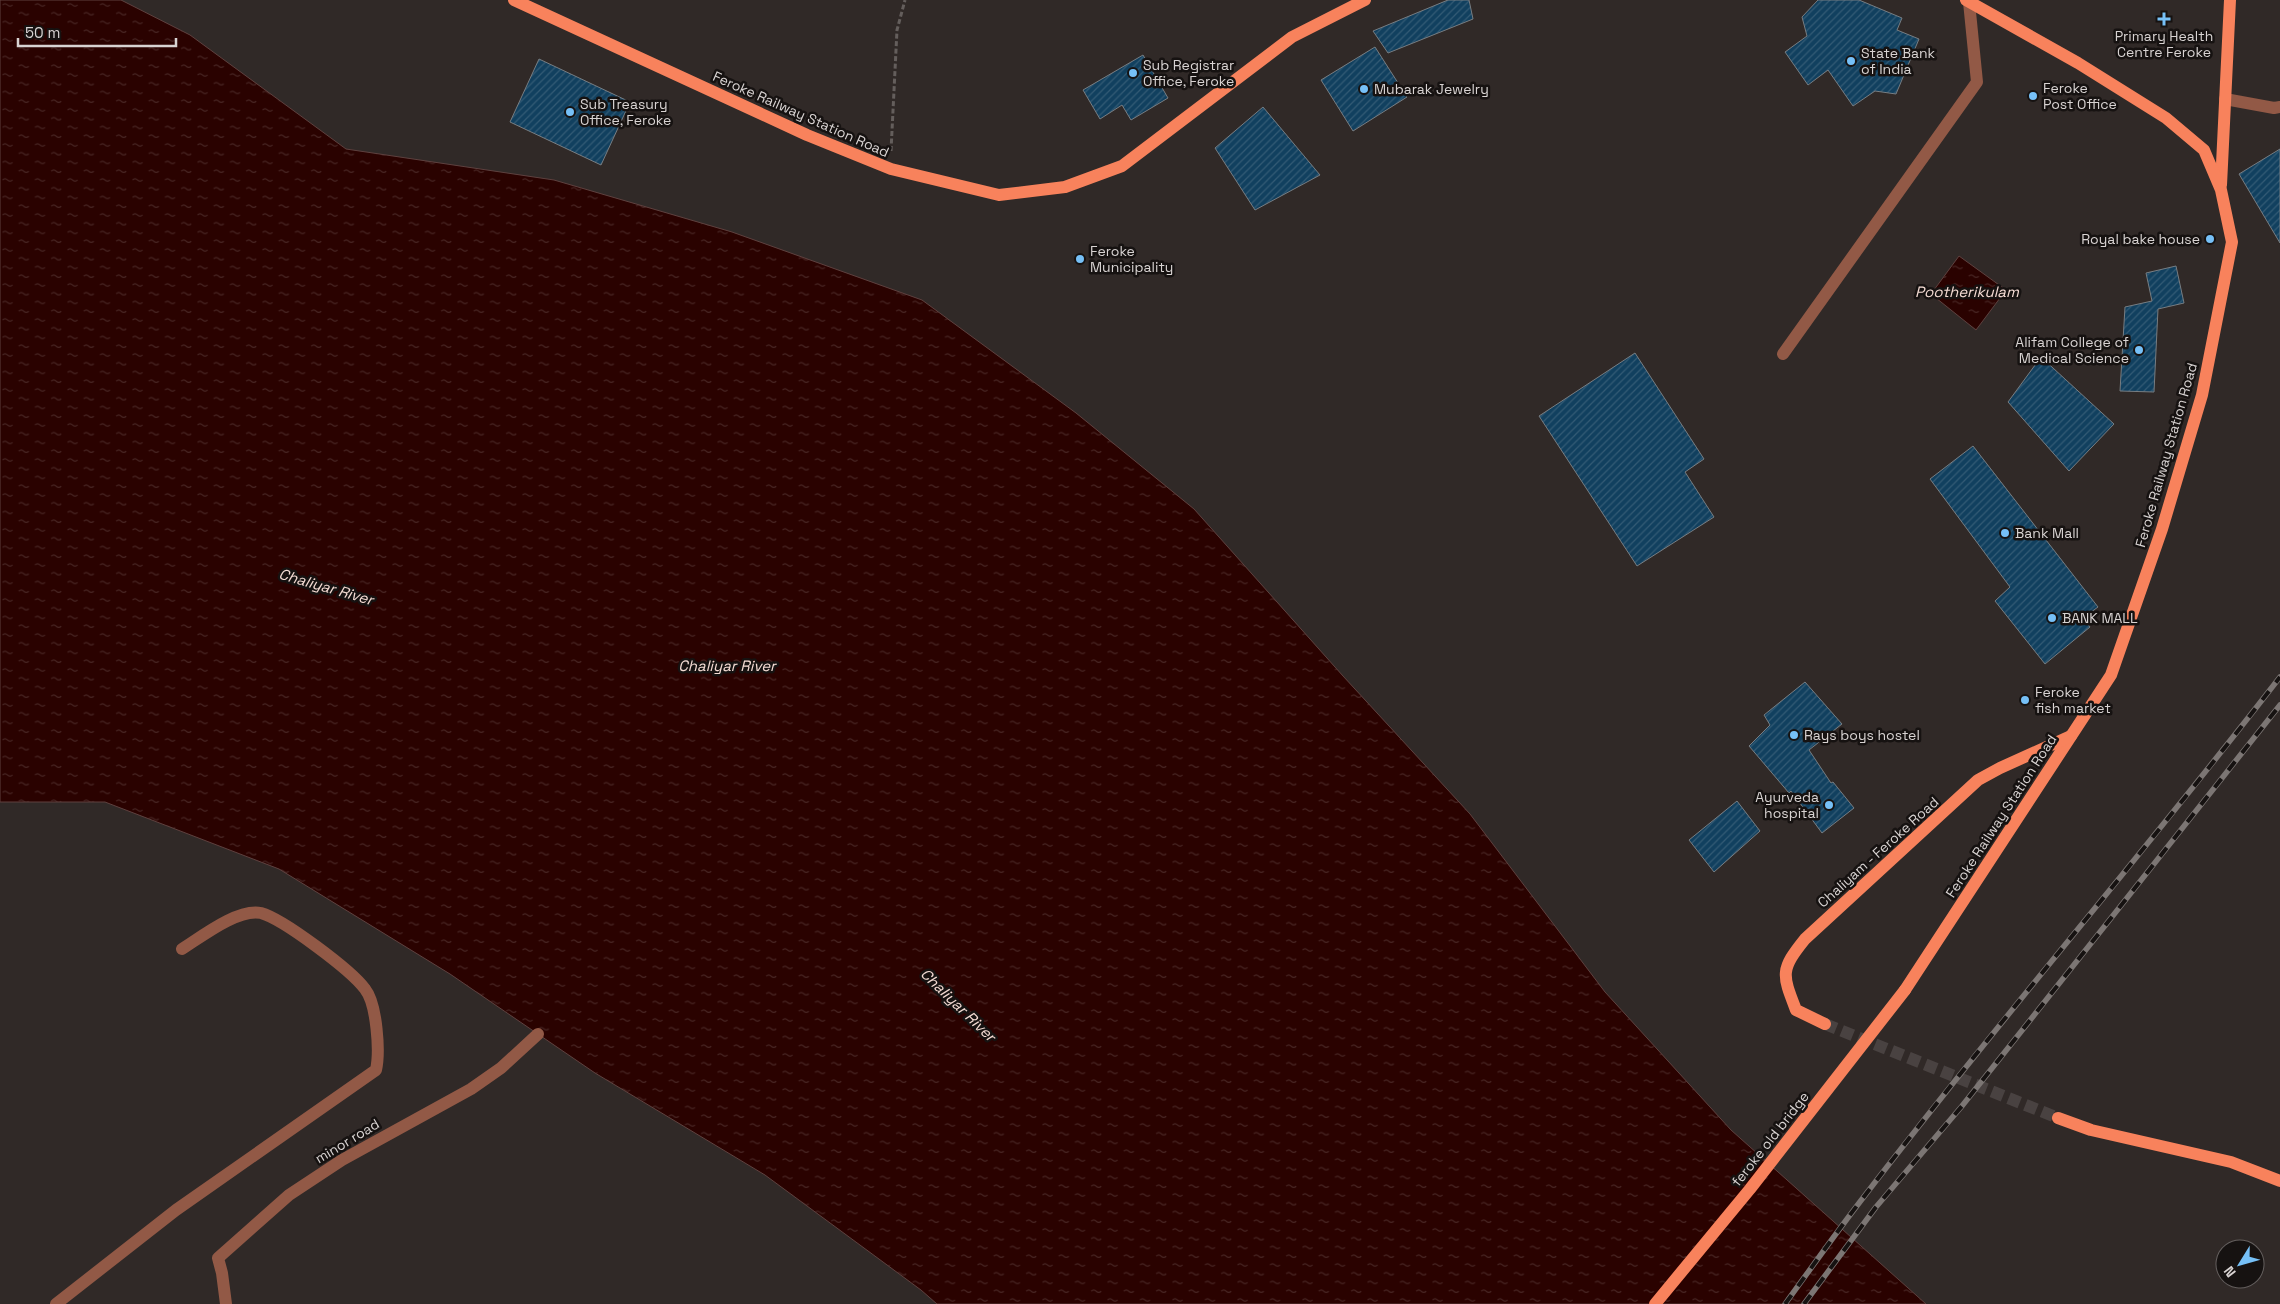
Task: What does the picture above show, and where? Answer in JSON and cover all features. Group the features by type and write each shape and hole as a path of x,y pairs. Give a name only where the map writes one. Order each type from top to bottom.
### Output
{"main road":[{"name":"Feroke Railway Station Road","path":"514,0 807,135 890,169 999,195 1065,187 1122,166 1292,37 1365,0"},
{"path":"2221,190 2230,0"},
{"name":"Feroke Railway Station Road","path":"1905,990 2111,675 2162,530 2202,395 2232,242 2221,190 2204,150 2166,118 2078,62 1968,1"},
{"name":"Chaliyam - Feroke Road","path":"1826,1024 1796,1010 1785,981 1789,959 1805,939 1978,780 2071,736"},
{"name":"feroke old bridge","path":"1655,1304 1750,1189 1905,990"},
{"path":"2058,1118 2091,1130 2231,1162 2280,1180"}],"street":[{"path":"1783,354 1977,82 1968,1"},
{"path":"2225,99 2280,108"},
{"path":"56,1304 176,1210 376,1070 379,1057 372,1006 366,989 297,932 260,913 232,917 182,949"},
{"name":"minor road","path":"226,1304 218,1258 289,1195 342,1160 471,1089 501,1068 538,1034"}],"path":[{"path":"890,169 897,30 905,0"}],"water":[{"name":"Chaliyar River","path":"0,0 121,0 190,35 346,149 554,180 732,232 922,300 1076,413 1194,509 1343,676 1470,814 1605,992 1731,1130 1926,1304 937,1304 921,1290 765,1175 595,1073 450,974 279,869 105,802 0,802"},
{"name":"Pootherikulam","path":"1959,256 2006,290 1976,330 1931,294"}],"building":[{"path":"1448,0 1469,0 1473,19 1388,53 1373,31"},
{"name":"State Bank of India","path":"1818,0 1859,0 1902,18 1897,30 1919,39 1896,94 1875,91 1853,106 1828,70 1808,85 1785,52 1807,36 1802,17"},
{"name":"Mubarak Jewelry","path":"1375,47 1407,97 1353,131 1321,80"},
{"name":"Sub Registrar Office, Feroke","path":"1143,55 1168,98 1131,120 1122,105 1100,119 1083,90"},
{"name":"Sub Treasury Office, Feroke","path":"539,59 630,102 601,165 510,122"},
{"path":"1263,107 1320,175 1255,210 1215,148"},
{"path":"2280,149 2280,243 2239,174"},
{"name":"Alifam College of Medical Science","path":"2176,266 2184,303 2158,309 2154,392 2120,391 2125,307 2152,301 2146,273"},
{"path":"1635,353 1704,459 1685,472 1714,517 1637,566 1539,416"},
{"path":"2041,357 2114,424 2069,471 2008,402"},
{"name":"Bank Mall","path":"1973,446 2098,607 2083,618 2090,627 2045,664 1995,601 2010,587 1930,479"},
{"name":"Rays boys hostel","path":"1805,682 1842,724 1809,750 1831,783 1833,782 1854,808 1822,833 1791,791 1789,793 1749,746 1770,725 1764,715"},
{"path":"1737,801 1760,831 1714,872 1689,840"}],"tunnel":[{"path":"1825,1024 2058,1118"}],"railway":[{"path":"1785,1304 1845,1221 1917,1129 2280,677"},
{"path":"1804,1304 1876,1207 1962,1106 2280,705"}],"place":[{"name":"Primary Health Centre Feroke","path":"2164,19"},
{"name":"State Bank of India","path":"1851,61"},
{"name":"Sub Registrar Office, Feroke","path":"1133,73"},
{"name":"Mubarak Jewelry","path":"1364,89"},
{"name":"Feroke Post Office","path":"2033,96"},
{"name":"Sub Treasury Office, Feroke","path":"570,112"},
{"name":"Royal bake house","path":"2210,239"},
{"name":"Feroke Municipality","path":"1080,259"},
{"name":"Alifam College of Medical Science","path":"2139,350"},
{"name":"Bank Mall","path":"2005,533"},
{"name":"BANK MALL","path":"2052,618"},
{"name":"Feroke fish market","path":"2025,700"},
{"name":"Rays boys hostel","path":"1794,735"},
{"name":"Ayurveda hospital","path":"1829,805"}]}
